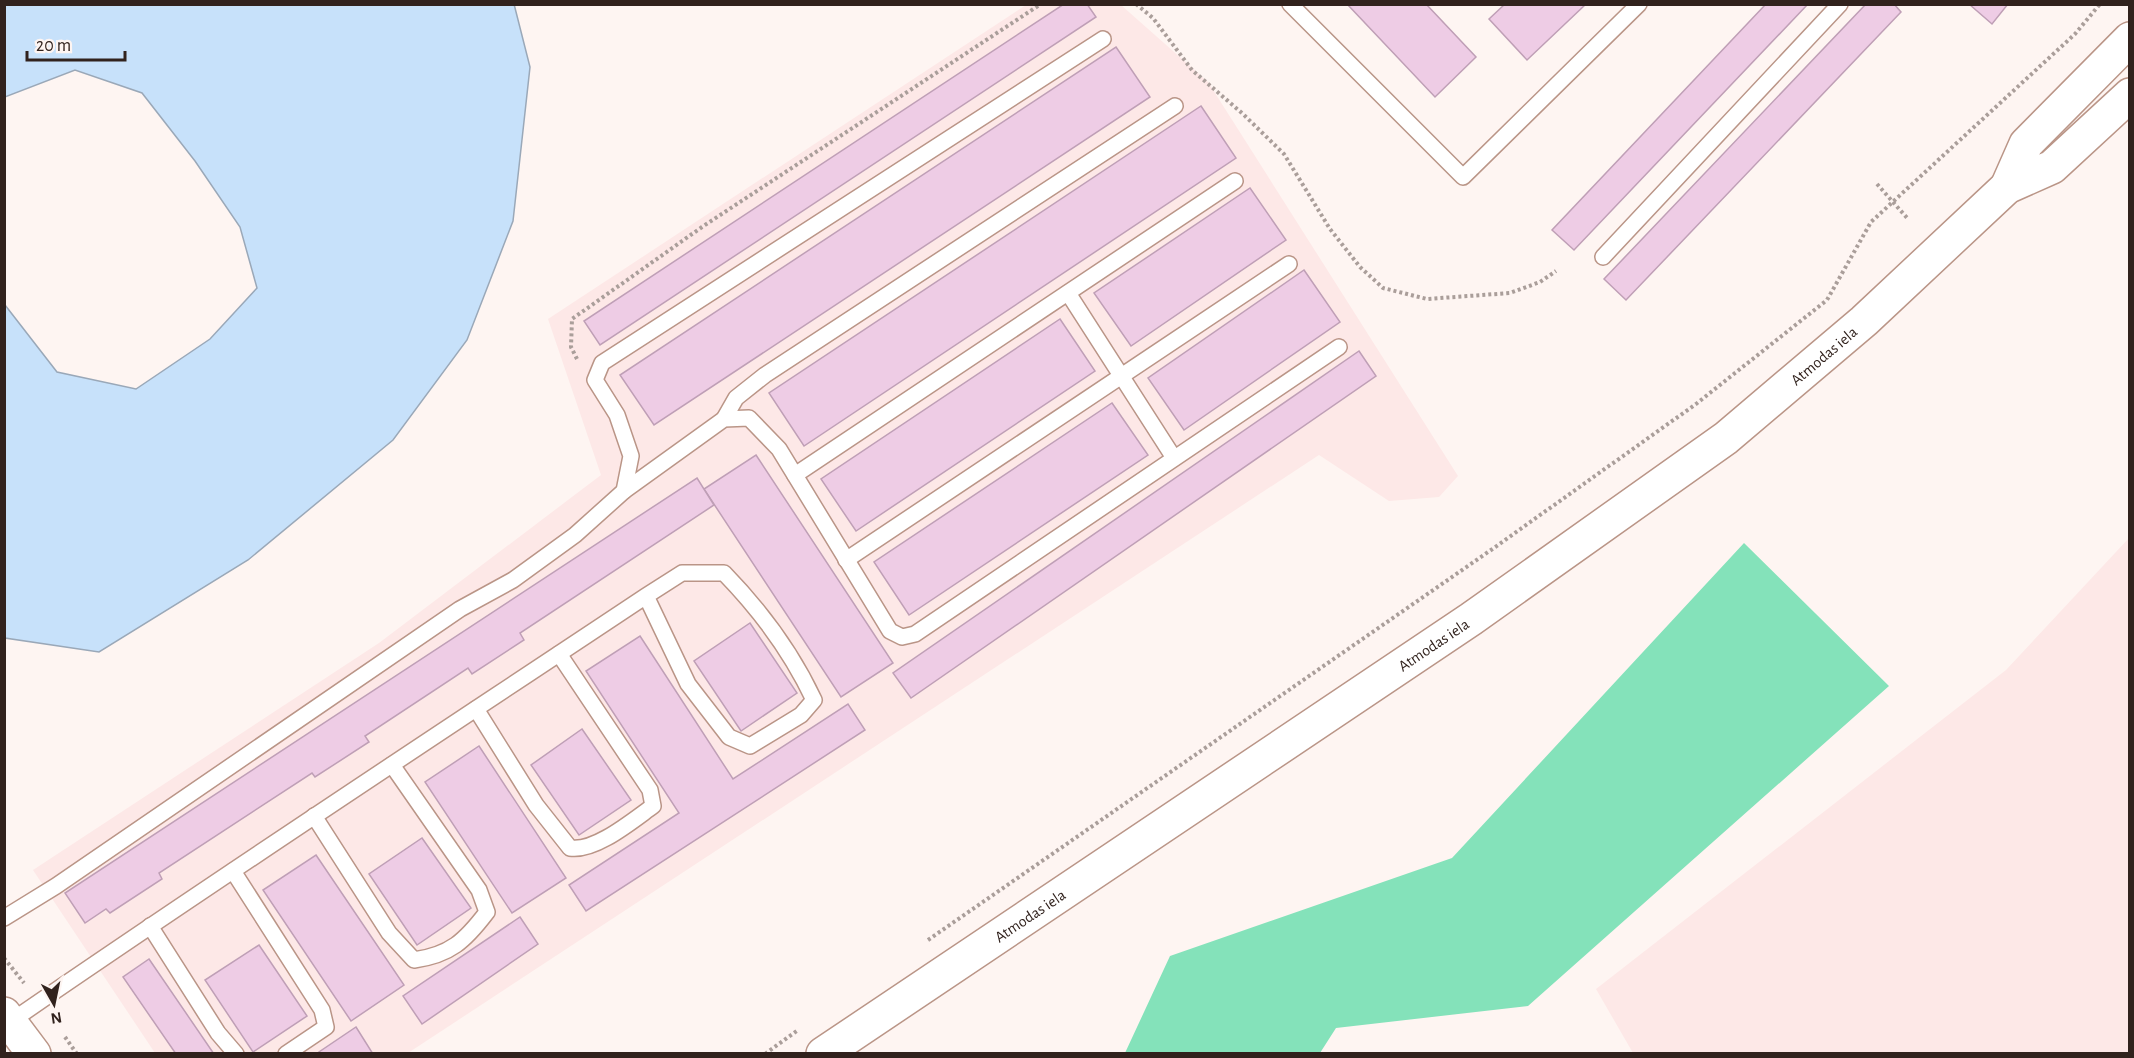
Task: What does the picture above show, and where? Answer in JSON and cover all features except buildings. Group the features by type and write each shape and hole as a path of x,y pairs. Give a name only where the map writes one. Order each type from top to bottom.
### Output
{"main road":[{"name":"Atmodas iela","path":"2007,187 2026,144 2130,39"},
{"name":"Atmodas iela","path":"823,1053 1471,619 1726,438 1864,321 2007,187 2052,167 2130,95"},
{"path":"7,1018 34,1053"}],"lane":[{"path":"1290,4 1463,177 1639,4"},
{"path":"1603,257 1840,4"},
{"path":"624,491 631,456 617,415 595,380 602,363 1103,39"},
{"path":"4,918 56,886 460,609 513,580 575,535 624,491 724,419 736,398 765,375 1175,106"},
{"path":"795,475 1235,181"},
{"path":"846,560 1289,264"},
{"path":"1068,292 1174,458"},
{"path":"724,419 749,418 779,449 890,632 902,637 915,634 1340,346"},
{"path":"7,1018 150,926 314,816 392,765 646,596 681,573 724,573 758,608 798,666 813,699 801,715 750,746 729,737 688,684 646,596"},
{"path":"476,709 536,805 570,848 582,850 624,827 653,806 650,790 559,654"},
{"path":"314,816 389,933 414,960 437,956 470,934 487,912 479,890 392,765"},
{"path":"233,871 322,1010 326,1027 286,1053"},
{"path":"150,926 218,1033 236,1053"}],"path":[{"path":"595,380 581,365 571,347 572,319 702,227 1041,4"},
{"path":"1136,4 1153,18 1192,70 1243,114 1284,154 1330,229 1360,267 1383,288 1427,299 1510,293 1540,282 1556,271"},
{"path":"922,945 1482,557 1696,404 1827,300 1871,222 2075,34 2100,4"},
{"path":"1877,184 1908,219"},
{"path":"765,1053 804,1026"}],"shaded area":[{"path":"1026,5 1121,5 1208,82 1458,476 1439,497 1389,501 1319,455 408,1053 155,1053 33,870 379,643 601,475 548,319"},
{"path":"2129,538 2129,1053 1633,1053 1596,989 2006,670"}],"green space":[{"path":"1744,543 1889,686 1528,1006 1336,1028 1320,1053 1125,1053 1170,956 1452,858"}],"water":[{"path":"514,4 530,67 513,221 467,340 393,440 248,560 99,652 5,638 5,305 57,372 136,389 210,339 257,288 240,227 195,161 142,93 75,70 5,97 5,5"}]}
